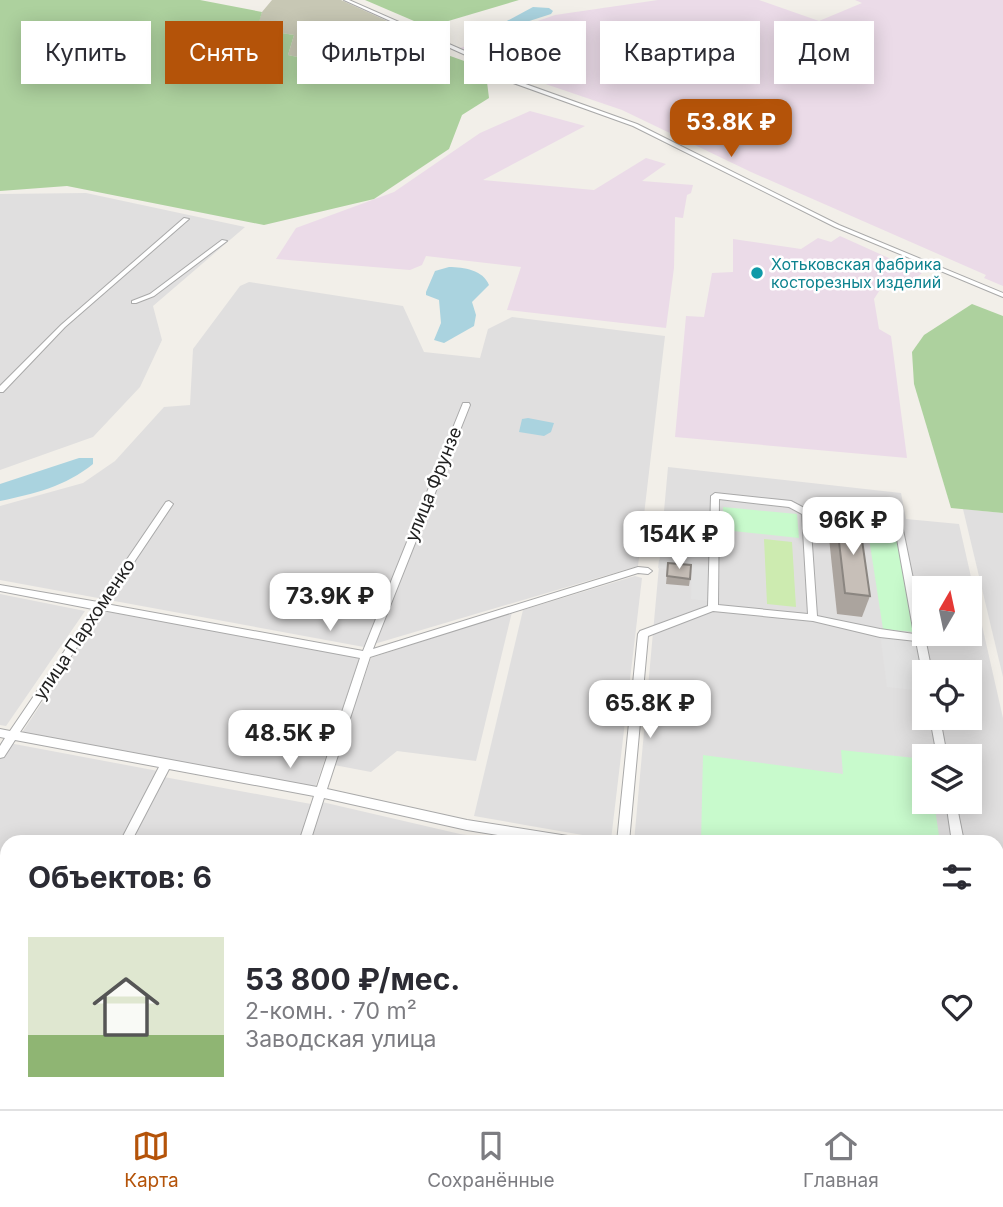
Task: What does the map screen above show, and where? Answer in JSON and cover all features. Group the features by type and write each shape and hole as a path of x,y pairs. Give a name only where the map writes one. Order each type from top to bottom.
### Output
{"street":[{"path":"346,0 476,58 493,74 635,125 838,226 1003,295"},
{"path":"0,390 63,326 186,219"},
{"path":"134,302 152,295 224,241"},
{"name":"улица Фрунзе","path":"306,835 366,655 466,405"},
{"path":"713,608 715,496 791,504 806,513 857,516"},
{"name":"улица Пархоменко","path":"0,754 169,504"},
{"path":"806,513 813,618"},
{"path":"898,523 912,596"},
{"path":"0,588 366,655 625,574 649,571"},
{"path":"624,835 643,634 713,608 813,618 880,633 912,637"},
{"path":"0,733 320,792 503,835"},
{"path":"129,835 166,764"},
{"path":"953,814 957,835"}],"shaded area":[{"path":"272,0 341,0 387,21 297,21 297,57 288,55 294,35 283,33 283,21 259,21"},
{"path":"658,0 759,0 819,21 862,3 855,0 1003,0 1003,286 984,278 986,275 751,172 622,110 545,84 586,84 586,21 538,21 555,15"},
{"path":"530,111 585,126 483,180 594,190 646,158 666,164 642,181 693,185 691,193 687,195 683,218 675,217 674,268 666,328 507,310 521,267 426,256 422,265 410,270 276,259 296,228 394,192 480,133"},
{"path":"86,193 245,227 153,306 162,340 140,387 93,437 0,470 0,194"},
{"path":"840,236 922,273 902,290 883,285 874,299 879,329 891,336 907,458 675,437 686,316 704,317 712,273 733,272 733,239 801,249 818,238 831,242"},
{"path":"249,282 403,306 424,352 480,358 488,329 512,317 665,336 638,566 364,647 0,580 0,506 83,483 115,461 164,407 190,405 193,349 240,286"},
{"path":"668,467 901,493 906,519 959,524 971,576 912,576 912,646 982,646 982,625 1003,718 1003,835 635,835"},
{"path":"885,500 896,501 899,519 867,516 865,503 885,504"},
{"path":"963,509 1003,513 1003,677 982,589 982,576 979,576"},
{"path":"806,513 861,518 864,539 808,533"},
{"path":"659,560 711,566 710,601 691,599 692,571 658,568"},
{"path":"635,576 642,578 612,835 582,835 474,816 523,610"},
{"path":"0,594 85,611 6,726 0,725"},
{"path":"103,611 360,657 315,788 21,734"},
{"path":"512,612 476,761 397,751 371,772 334,765 371,658"},
{"path":"880,633 912,637 912,646 921,646 922,660 912,660 912,690 887,687"},
{"path":"9,743 158,771 123,835 0,835 0,757"},
{"path":"164,777 311,804 301,835 134,835"},
{"path":"322,802 467,835 312,835"}],"green space":[{"path":"0,0 200,0 262,12 259,21 165,21 165,84 283,84 283,33 294,35 288,55 297,57 297,84 450,84 450,56 464,61 464,84 487,84 489,98 462,115 449,149 374,199 264,225 67,186 0,191"},
{"path":"365,0 519,0 448,21 414,21"},
{"path":"972,304 1003,316 1003,513 951,508 914,384 912,352 924,335"},
{"path":"723,507 797,514 799,538 723,530"},
{"path":"866,519 895,522 912,620 912,632 883,629"},
{"path":"764,539 792,542 796,607 767,604"},
{"path":"841,750 912,758 912,814 936,814 939,835 701,835 703,755 843,774"}],"water":[{"path":"533,7 549,8 553,11 529,21 507,21"},
{"path":"449,267 478,273 489,285 472,302 476,315 474,326 444,343 434,340 441,323 439,300 426,295 426,292 435,271"},
{"path":"522,419 554,423 551,432 544,436 519,432"},
{"path":"79,458 93,458 93,464 72,478 49,488 0,501 0,484"}],"building":[{"path":"836,516 859,519 870,596 845,593"},
{"path":"668,563 691,565 690,579 667,576"}],"place":[{"name":"Хотьковская фабрика косторезных изделий","path":"757,273"}]}
